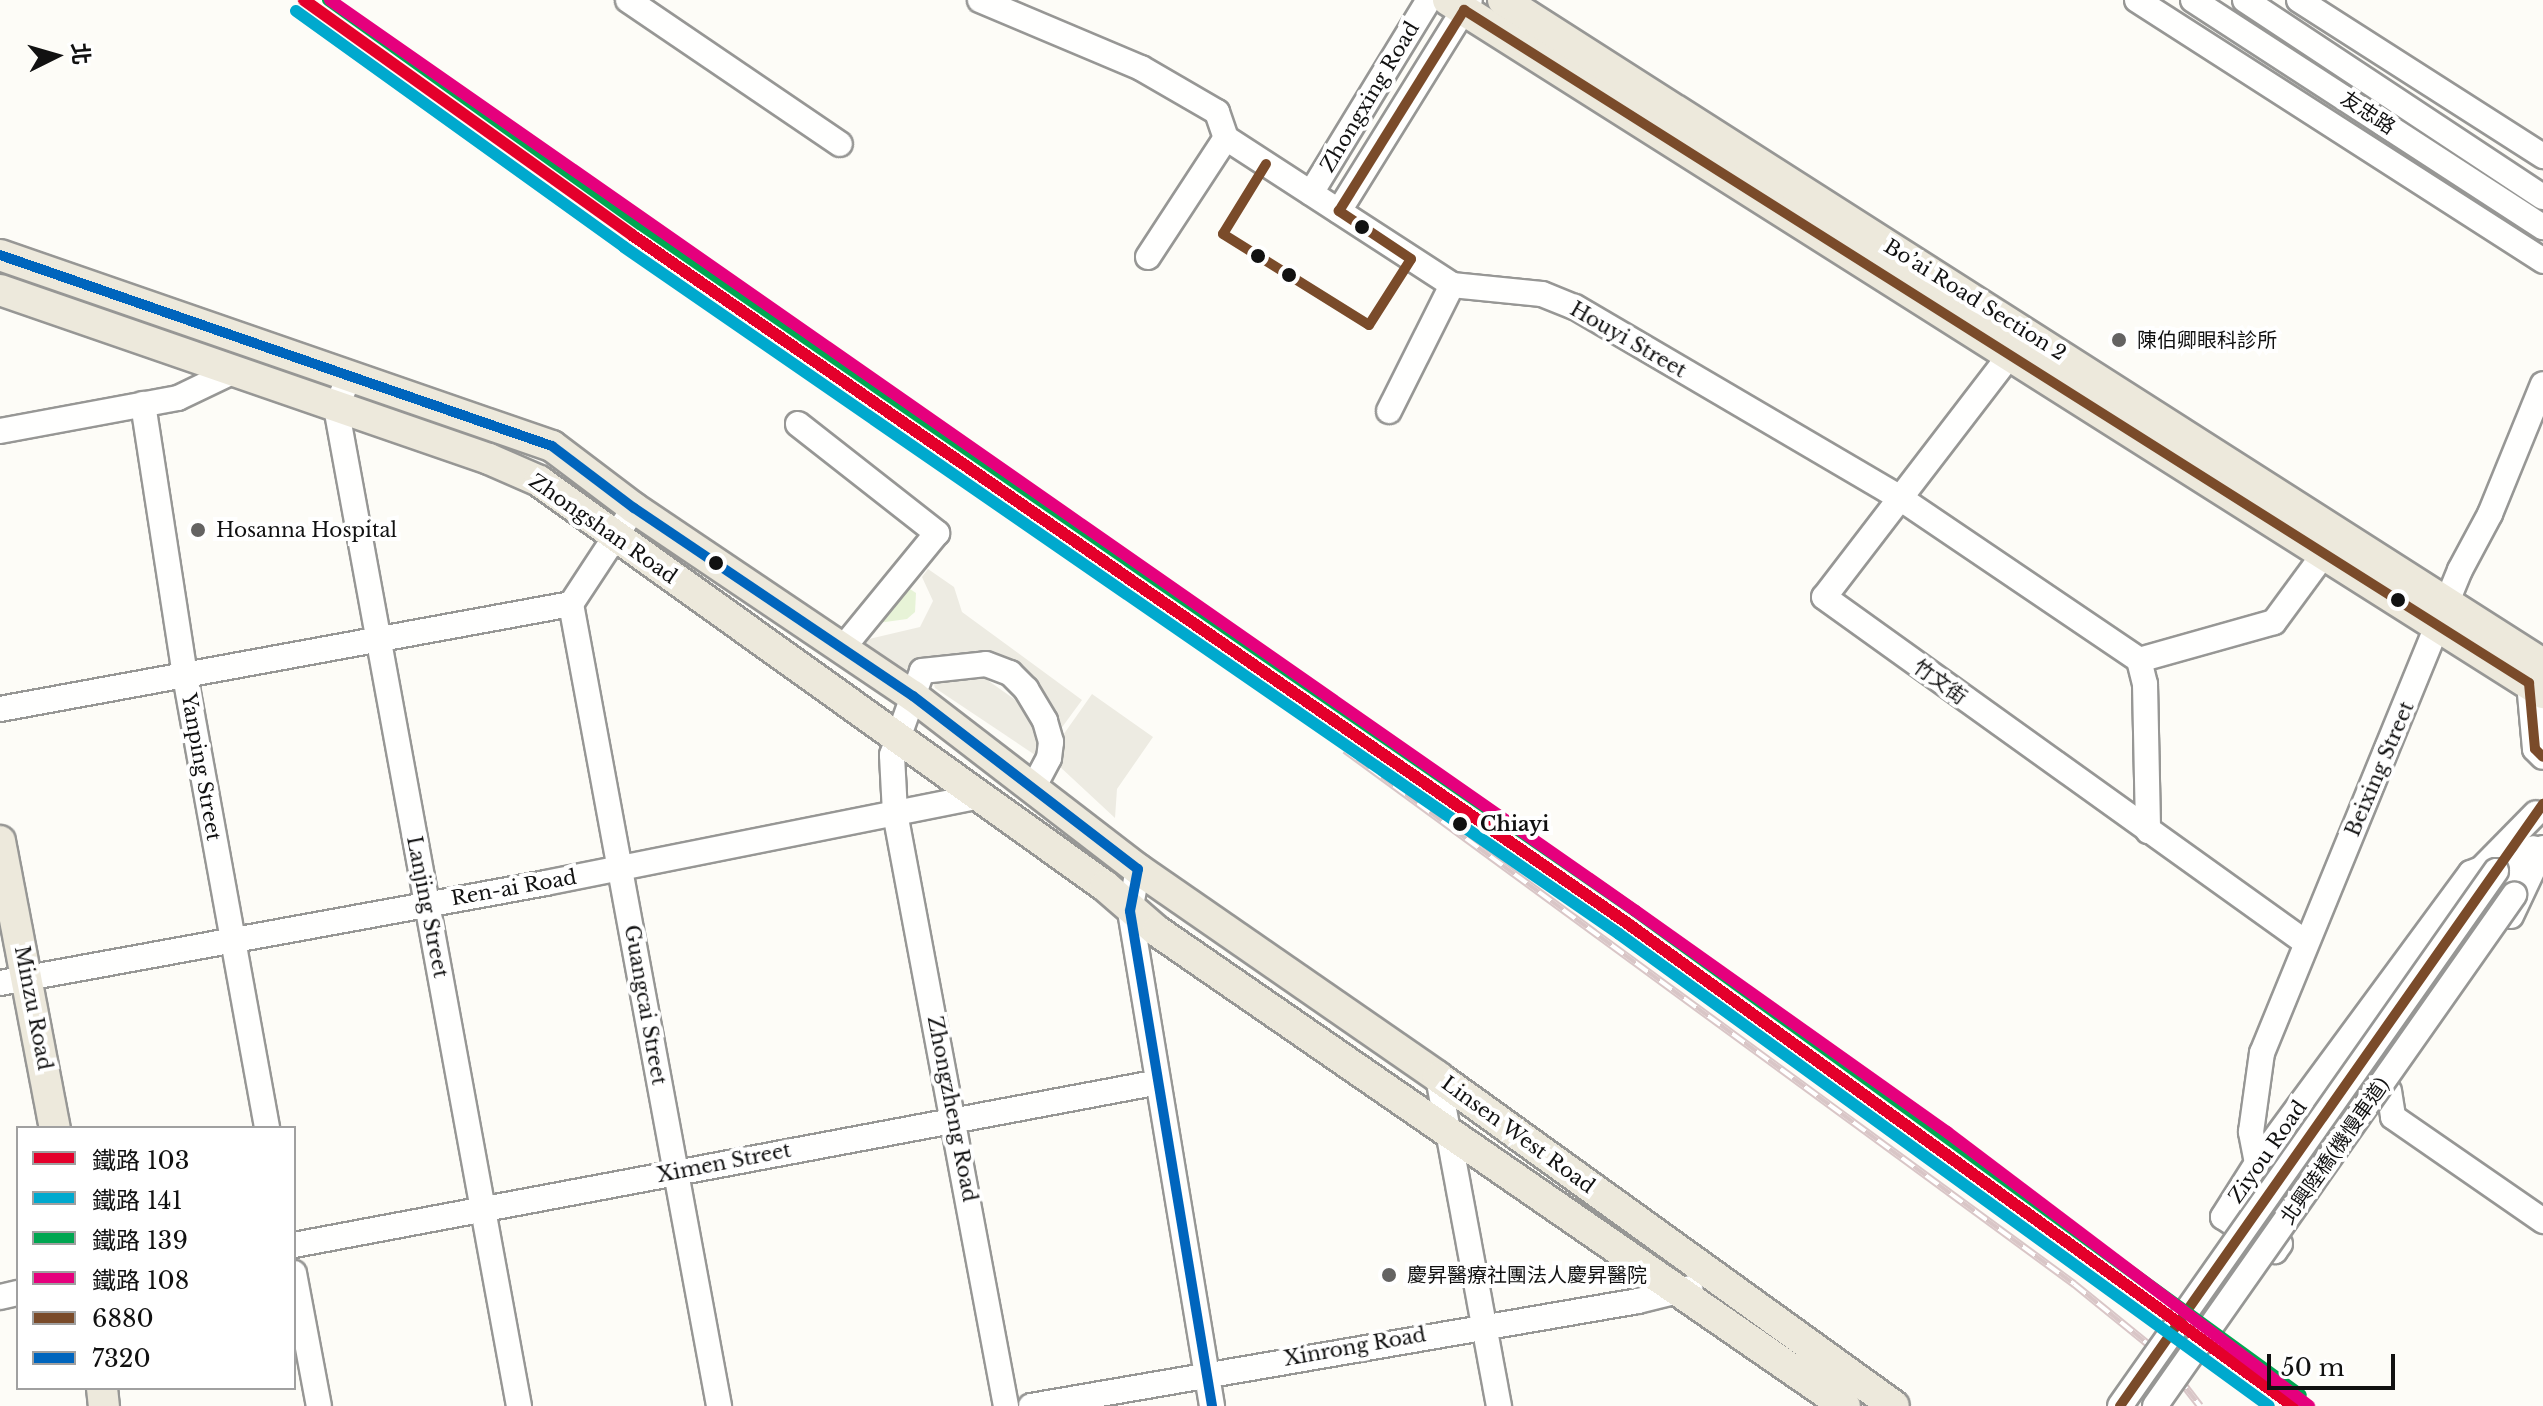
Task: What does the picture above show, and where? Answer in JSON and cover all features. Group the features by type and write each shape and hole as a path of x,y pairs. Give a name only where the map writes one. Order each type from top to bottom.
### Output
{"main road":[{"name":"Bo’ai Road Section 2","path":"1503,0 2443,614"},
{"name":"Bo’ai Road Section 2","path":"1461,3 2324,554 2443,614"},
{"name":"Zhongshan Road","path":"0,255 248,345 552,446 634,508 913,696 1034,786 1138,869"},
{"name":"Zhongshan Road","path":"0,290 230,373 519,471 899,737 1105,886 1130,911"},
{"path":"230,373 248,345"},
{"path":"2443,614 2540,674"},
{"name":"Minzu Road","path":"0,841 14,980 54,1126"},
{"name":"Linsen West Road","path":"1138,869 1438,1077 1893,1406"},
{"name":"Linsen West Road","path":"1130,911 1845,1406"}],"street":[{"path":"628,0 840,144"},
{"name":"Houyi Street","path":"980,0 1141,68 1217,112 1226,138 1452,285 1542,294 1575,307 1900,498 2139,660"},
{"name":"Zhongxing Road","path":"1311,193 1429,0"},
{"path":"2137,0 2543,261"},
{"name":"友忠路","path":"2193,0 2543,227"},
{"path":"2245,0 2543,197"},
{"path":"2299,0 2543,156"},
{"name":"Zhongxing Road","path":"1339,211 1461,3"},
{"path":"1148,257 1226,138"},
{"path":"1389,411 1452,285"},
{"name":"竹文街","path":"2010,355 1824,597 2305,942"},
{"path":"0,431 178,398 230,373"},
{"path":"336,407 349,377"},
{"name":"Beixing Street","path":"2257,1163 2251,1132 2262,1053 2305,942 2543,384"},
{"name":"Yanping Street","path":"143,404 185,676 267,1126"},
{"name":"Lanjing Street","path":"336,407 426,904 486,1208 519,1406"},
{"path":"798,424 937,533 842,649"},
{"path":"0,709 571,604 634,508"},
{"path":"2148,831 2145,684 2139,660 2274,622 2324,554"},
{"name":"Guangcai Street","path":"571,604 719,1406"},
{"name":"Zhongzheng Road","path":"1006,1406 955,1118 895,813 892,755 922,671 963,662 1010,673 1039,707 1051,742 1034,786"},
{"path":"2540,674 2535,749 2543,757"},
{"name":"Ren-ai Road","path":"14,980 620,869 980,796"},
{"name":"Ziyou Road","path":"2499,880 2540,808"},
{"name":"Ziyou Road","path":"2540,808 2481,869 2471,873 2257,1163 2223,1217 2275,1251 2517,906 2543,846"},
{"path":"2120,1406 2499,880 2543,837"},
{"path":"2139,1406 2499,880 2543,846"},
{"path":"1138,869 1130,911 1154,1083 1212,1406"},
{"name":"北興陸橋(機慢車道)","path":"2106,1406 2499,880"},
{"name":"北興陸橋(機慢車道)","path":"2155,1406 2499,880"},
{"path":"1438,1077 1499,1406"},
{"name":"Ximen Street","path":"296,1245 955,1118 1154,1083"},
{"path":"2389,1091 2393,1117 2543,1221"},
{"name":"Xinrong Road","path":"1031,1406 1205,1372 1680,1291 1716,1278"},
{"path":"296,1284 319,1406"}],"green space":[{"path":"907,587 916,593 915,612 907,619 878,623"}],"shaded area":[{"path":"928,569 954,587 962,612 1082,700 1060,730 1043,694 1022,670 993,653 941,655 898,673 858,650 869,639 920,627 933,601 922,577"},
{"path":"976,672 1031,711 1043,744 1038,757 935,688 932,677"},
{"path":"1092,694 1153,737 1117,789 1115,818 1058,765 1061,738"}],"railway":[{"path":"1345,750 2074,1284 2159,1353 2200,1406"}],"rail line":[{"name":"103","path":"304,0 632,235 1627,923 2293,1406"},
{"name":"139","path":"328,0 640,224 1635,911 2301,1395"},
{"name":"108","path":"330,0 1636,911 1947,1132 2309,1406"},
{"name":"141","path":"296,11 624,247 1619,934 2269,1406"}],"transit line":[{"name":"6880","path":"1411,259 1339,211 1464,10 2529,683 2535,749 2543,757"},
{"name":"6880","path":"1266,164 1223,234 1369,325 1411,259"},
{"name":"7320","path":"0,255 552,446 634,508 913,696 1138,869"},
{"name":"6880","path":"2120,1406 2543,804"},
{"name":"7320","path":"1138,869 1130,911 1212,1406"}],"place":[{"name":"陳伯卿眼科診所","path":"2119,340"},
{"name":"Hosanna Hospital","path":"198,530"},
{"name":"Chiayi","path":"1460,824"},
{"name":"慶昇醫療社團法人慶昇醫院","path":"1389,1275"}]}
